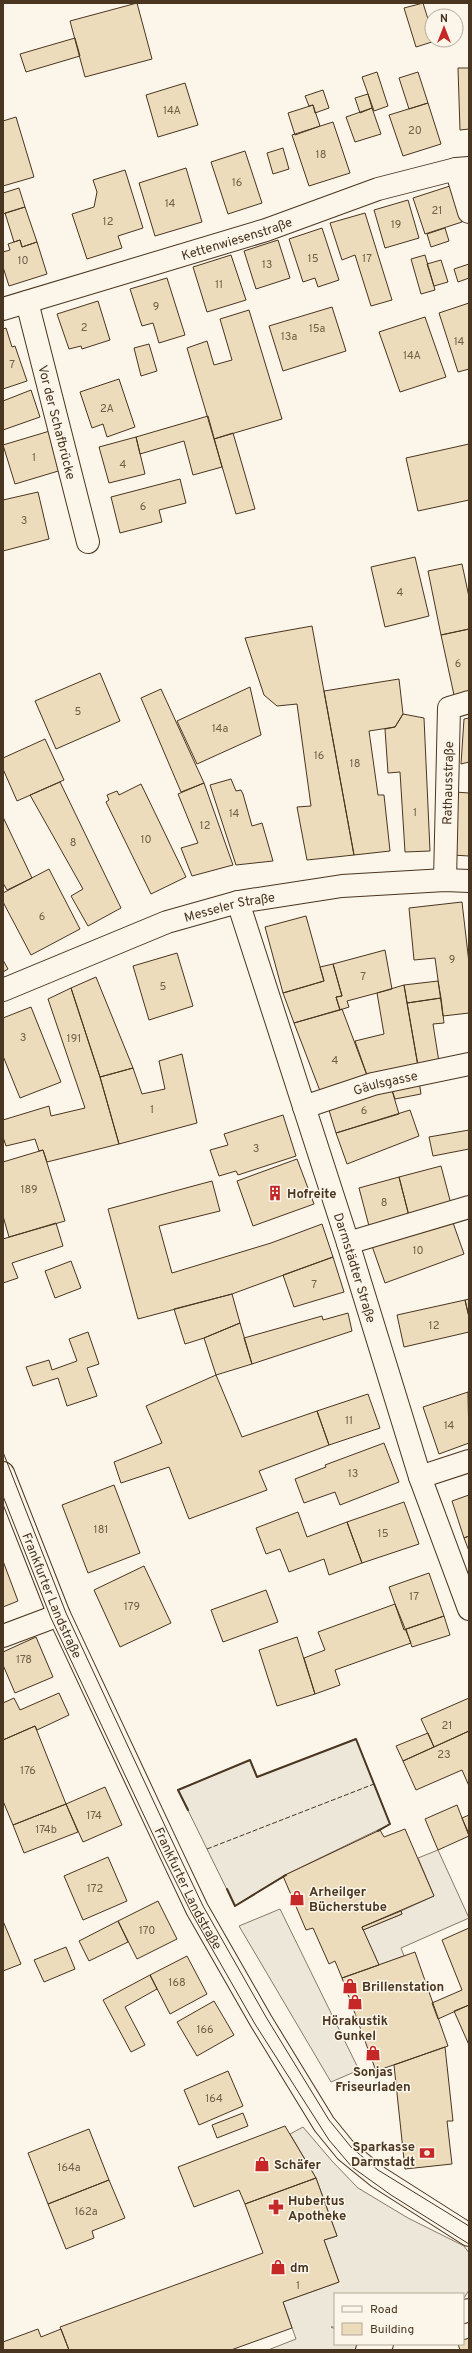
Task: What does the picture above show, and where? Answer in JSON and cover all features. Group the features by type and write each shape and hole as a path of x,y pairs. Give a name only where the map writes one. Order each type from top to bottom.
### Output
{"street":[{"path":"463,168 469,212"},
{"name":"Kettenwiesenstraße","path":"3,309 266,230 378,189 463,168"},
{"name":"Vor der Schafbrücke","path":"27,302 88,542"},
{"name":"Rathausstraße","path":"444,880 449,708 469,702"},
{"name":"Messeler Straße","path":"3,990 167,922 238,902 342,886 444,880 469,881"},
{"name":"Darmstädter Straße","path":"238,902 348,1243 420,1477 469,1609"},
{"name":"Gäulsgasse","path":"304,1107 373,1084 469,1064"},
{"path":"348,1243 469,1207"},
{"path":"420,1477 469,1461"},
{"name":"Frankfurter Landstraße","path":"3,1473 59,1615 197,1909 261,2021 324,2124 346,2151 370,2172 469,2234"},
{"path":"3,1636 59,1615"},
{"path":"367,2350 380,2345"}],"shaded area":[{"path":"356,1739 390,1824 283,1876 235,1906 178,1790 250,1760 257,1777"},
{"path":"438,1850 469,1918 401,1948 404,1956 379,1965 363,1930 402,1914 401,1911 434,1896 418,1858"},
{"path":"280,1909 359,2070 331,2082 239,1926"},
{"path":"303,2127 332,2161 358,2188 408,2218 464,2246 469,2253 469,2290 464,2298 464,2293 334,2293 334,2327 331,2327 334,2328 334,2345 364,2345 367,2350 268,2350 296,2339 283,2302 339,2282 324,2240 337,2236 316,2178 290,2134"}],"building":[{"path":"137,3 152,59 85,77 70,21"},
{"path":"423,3 425,8 424,44 416,47 404,8"},
{"path":"75,38 80,56 26,72 20,54"},
{"path":"458,68 469,68 469,129 460,130"},
{"path":"377,72 388,106 374,111 362,77"},
{"path":"418,72 428,103 409,109 399,78"},
{"path":"185,83 198,125 158,137 146,95"},
{"path":"323,90 329,108 315,113 313,105 309,106 305,96"},
{"path":"368,94 372,108 360,113 355,98"},
{"path":"428,103 441,144 403,156 389,115"},
{"path":"313,105 320,126 295,135 288,113"},
{"path":"372,108 381,134 355,142 346,117"},
{"path":"16,117 34,177 3,186 3,121"},
{"path":"333,122 350,173 309,186 292,135"},
{"path":"283,148 289,169 273,174 267,153"},
{"path":"245,151 262,203 228,214 211,162"},
{"path":"186,168 202,222 155,236 139,183"},
{"path":"125,170 143,228 118,236 122,248 87,259 72,214 94,207 97,192 93,180"},
{"path":"450,186 462,222 425,234 413,198"},
{"path":"19,188 25,207 3,214 3,193"},
{"path":"408,200 419,238 385,248 374,210"},
{"path":"25,207 37,242 22,247 20,240 14,242 5,213"},
{"path":"365,213 392,300 371,306 355,255 342,260 330,223"},
{"path":"322,228 339,280 318,287 315,278 303,282 289,239"},
{"path":"445,228 449,241 431,247 427,234"},
{"path":"20,240 22,247 37,242 47,274 9,286 3,267 3,252 10,250 8,244"},
{"path":"278,240 290,278 256,289 244,251"},
{"path":"231,255 246,300 207,312 193,267"},
{"path":"425,255 435,290 421,294 411,259"},
{"path":"441,260 448,282 434,286 427,264"},
{"path":"469,264 469,278 458,282 454,269"},
{"path":"167,278 185,335 159,343 153,323 142,326 130,289"},
{"path":"98,301 110,340 82,349 81,346 69,349 57,314"},
{"path":"469,303 469,369 458,372 439,313"},
{"path":"332,307 346,351 283,371 269,326"},
{"path":"249,310 282,419 214,439 187,348 207,341 214,365 232,360 220,319"},
{"path":"425,317 446,377 400,392 379,332"},
{"path":"6,328 12,347 15,346 27,381 3,389 3,329"},
{"path":"149,344 157,371 141,376 134,348"},
{"path":"119,379 135,427 107,437 103,424 92,428 80,392"},
{"path":"31,390 40,417 3,430 3,401"},
{"path":"208,416 222,467 193,475 184,441 140,454 136,437"},
{"path":"53,430 65,469 15,484 3,445"},
{"path":"233,433 255,509 236,514 214,439"},
{"path":"136,437 145,474 109,483 99,447"},
{"path":"469,444 469,500 418,511 406,458"},
{"path":"180,479 186,503 159,510 162,522 120,533 111,497"},
{"path":"38,492 49,539 3,551 3,500"},
{"path":"415,557 429,616 385,627 371,567"},
{"path":"462,564 469,597 469,629 441,635 428,571"},
{"path":"312,626 354,855 307,860 297,807 311,806 297,704 277,706 264,695 245,638"},
{"path":"469,629 469,692 454,695 441,635"},
{"path":"100,673 120,721 56,749 35,701"},
{"path":"399,679 403,714 395,727 369,731 378,795 384,795 390,851 354,855 324,691"},
{"path":"250,687 261,735 197,764 177,721"},
{"path":"161,689 204,783 181,792 141,698"},
{"path":"403,714 424,718 430,851 405,852 400,772 388,773 385,729 395,727"},
{"path":"469,718 469,762 461,764 464,719"},
{"path":"45,739 64,780 17,801 3,769 3,758"},
{"path":"231,779 236,791 241,790 243,794 252,826 262,823 273,861 236,865 210,785"},
{"path":"60,782 121,908 88,926 71,896 83,889 30,795"},
{"path":"204,783 233,865 192,876 181,848 198,843 178,794"},
{"path":"141,784 186,877 151,894 106,802 109,800 107,795 117,791 119,795"},
{"path":"455,792 469,793 469,856 452,855"},
{"path":"3,817 32,878 7,890 3,883"},
{"path":"49,869 80,929 31,955 3,902 3,893"},
{"path":"462,902 469,963 469,1013 443,1016 435,958 414,960 409,908"},
{"path":"306,916 324,981 283,993 265,927"},
{"path":"385,950 392,989 347,1001 349,1007 340,1010 336,997 342,996 333,964"},
{"path":"177,953 193,1006 149,1020 133,966"},
{"path":"3,960 8,969 3,972"},
{"path":"333,964 342,996 336,997 340,1010 294,1023 283,993 324,981 320,967"},
{"path":"96,977 133,1068 100,1077 71,988"},
{"path":"438,981 441,998 407,1003 404,985"},
{"path":"404,985 418,1066 368,1078 355,1041 384,1034 377,993"},
{"path":"71,988 100,1077 119,1144 47,1162 43,1150 39,1151 35,1139 6,1146 3,1137 3,1120 49,1106 51,1116 85,1108 48,999"},
{"path":"441,998 444,1023 433,1024 439,1062 418,1066 407,1003"},
{"path":"31,1007 61,1082 20,1098 3,1056 3,1018"},
{"path":"342,1009 368,1078 320,1091 294,1023"},
{"path":"182,1054 197,1123 119,1144 100,1077 133,1068 142,1094 165,1089 159,1061"},
{"path":"419,1081 421,1094 395,1099 391,1087"},
{"path":"391,1087 399,1114 336,1133 328,1107"},
{"path":"410,1110 419,1136 347,1164 336,1133"},
{"path":"283,1115 296,1156 238,1175 236,1171 219,1176 210,1150 228,1145 224,1134"},
{"path":"469,1130 469,1149 433,1156 429,1137"},
{"path":"43,1150 65,1221 9,1237 3,1216 3,1162"},
{"name":"Hofreite","path":"297,1159 314,1204 253,1226 237,1181"},
{"path":"441,1166 451,1204 409,1216 399,1177"},
{"path":"399,1177 409,1216 369,1226 359,1188"},
{"path":"212,1181 220,1211 159,1226 172,1273 271,1243 322,1224 333,1257 232,1294 138,1319 108,1209"},
{"path":"451,1217 464,1254 385,1283 372,1246"},
{"path":"56,1223 63,1246 12,1263 18,1278 3,1283 3,1239"},
{"path":"333,1257 344,1292 294,1307 283,1275"},
{"path":"71,1261 81,1288 55,1298 45,1271"},
{"path":"232,1294 240,1323 185,1344 174,1309"},
{"path":"469,1299 469,1317 465,1300"},
{"path":"465,1300 469,1317 469,1332 404,1347 397,1315"},
{"path":"348,1313 352,1331 252,1364 244,1338 322,1316 323,1320"},
{"path":"240,1323 252,1364 216,1375 204,1338"},
{"path":"88,1332 99,1364 87,1368 97,1396 67,1406 58,1378 33,1386 26,1367 49,1360 52,1370 77,1361 69,1339"},
{"path":"216,1375 242,1437 317,1411 329,1445 259,1471 267,1490 189,1519 169,1467 121,1483 114,1462 162,1443 146,1406"},
{"path":"468,1392 469,1443 439,1454 423,1407"},
{"path":"368,1394 380,1428 329,1445 317,1411"},
{"path":"384,1443 399,1482 340,1505 335,1492 304,1503 295,1479 326,1467 325,1465"},
{"path":"114,1485 140,1553 88,1573 62,1505"},
{"path":"469,1495 469,1536 464,1538 452,1501"},
{"path":"404,1502 419,1544 362,1563 347,1522"},
{"path":"298,1512 307,1537 347,1522 362,1563 329,1575 324,1559 289,1572 280,1549 266,1554 256,1528"},
{"path":"469,1536 469,1551 464,1538"},
{"path":"3,1561 18,1601 3,1607"},
{"path":"144,1566 171,1623 120,1647 94,1590"},
{"path":"429,1573 444,1616 404,1630 389,1587"},
{"path":"266,1590 278,1622 223,1642 211,1610"},
{"path":"395,1604 411,1643 335,1670 340,1685 315,1694 304,1658 325,1650 318,1632"},
{"path":"444,1616 450,1635 412,1647 406,1629"},
{"path":"36,1637 53,1677 15,1693 3,1665 3,1652"},
{"path":"297,1637 315,1694 277,1706 259,1650"},
{"path":"59,1693 69,1715 37,1730 35,1726 3,1740 3,1703 14,1698 20,1710"},
{"path":"469,1698 469,1731 434,1747 421,1719"},
{"path":"35,1726 66,1804 13,1825 3,1801 3,1740"},
{"path":"469,1731 469,1786 462,1770 416,1790 403,1761"},
{"path":"428,1733 434,1747 403,1761 396,1746"},
{"path":"105,1787 122,1825 83,1842 66,1804"},
{"path":"66,1804 78,1832 24,1853 13,1825"},
{"path":"457,1805 469,1836 438,1850 425,1819"},
{"path":"469,1815 469,1834 462,1818"},
{"path":"405,1829 434,1896 362,1927 379,1965 342,1978 335,1961 329,1964 313,1928 306,1930 283,1876 380,1830 384,1837"},
{"path":"108,1857 127,1901 83,1920 64,1876"},
{"path":"158,1901 177,1939 137,1959 118,1921"},
{"path":"401,1911 402,1914 363,1930 362,1927"},
{"path":"3,1921 21,1964 3,1971"},
{"path":"118,1921 128,1942 89,1961 79,1941"},
{"path":"469,1928 469,2005 438,2019 432,2003 462,1990 442,1940"},
{"path":"66,1947 75,1969 44,1982 34,1960"},
{"path":"415,1952 448,2046 376,2071 342,1978"},
{"path":"187,1956 207,1994 170,2014 150,1975"},
{"path":"150,1975 157,1989 125,2007 145,2045 131,2052 103,2000"},
{"path":"214,2001 234,2035 197,2056 177,2022"},
{"path":"469,2005 469,2045 454,2011"},
{"path":"445,2047 453,2121 447,2121 452,2164 405,2169 394,2065"},
{"path":"228,2071 243,2106 199,2125 184,2090"},
{"path":"243,2113 248,2126 217,2138 212,2125"},
{"path":"285,2126 316,2178 245,2204 239,2190 194,2207 178,2167"},
{"path":"89,2129 109,2180 48,2204 28,2153"},
{"name":"dm","path":"316,2178 337,2236 324,2240 339,2282 283,2302 292,2328 231,2350 69,2350 60,2327 263,2253 245,2204"},
{"path":"109,2180 125,2218 92,2231 94,2238 66,2249 48,2204"},
{"path":"38,2329 41,2337 61,2329 69,2350 3,2350 3,2342"},
{"path":"469,2338 469,2350 460,2350 458,2345 464,2345 464,2340"}],"tram line":[{"path":"3,1452 66,1613 166,1828 203,1906 266,2017 329,2120 351,2147 378,2170 469,2226"},
{"path":"3,1496 51,1618 164,1858 191,1912 255,2024 329,2140 352,2167 391,2195 469,2244"}],"fence":[{"path":"207,1849 374,1784"}],"wall":[{"path":"188,1810 178,1790 250,1760 257,1777 356,1739 390,1824 378,1831"},
{"path":"227,1889 235,1906 286,1875"}],"place":[{"name":"Hofreite","path":"275,1193"},
{"name":"Arheilger Bücherstube","path":"297,1898"},
{"name":"Brillenstation","path":"350,1986"},
{"name":"Hörakustik Gunkel","path":"355,2002"},
{"name":"Sonjas Friseurladen","path":"373,2053"},
{"name":"Sparkasse Darmstadt","path":"427,2153"},
{"name":"Schäfer","path":"262,2164"},
{"name":"Hubertus Apotheke","path":"276,2207"},
{"name":"dm","path":"278,2267"}]}
